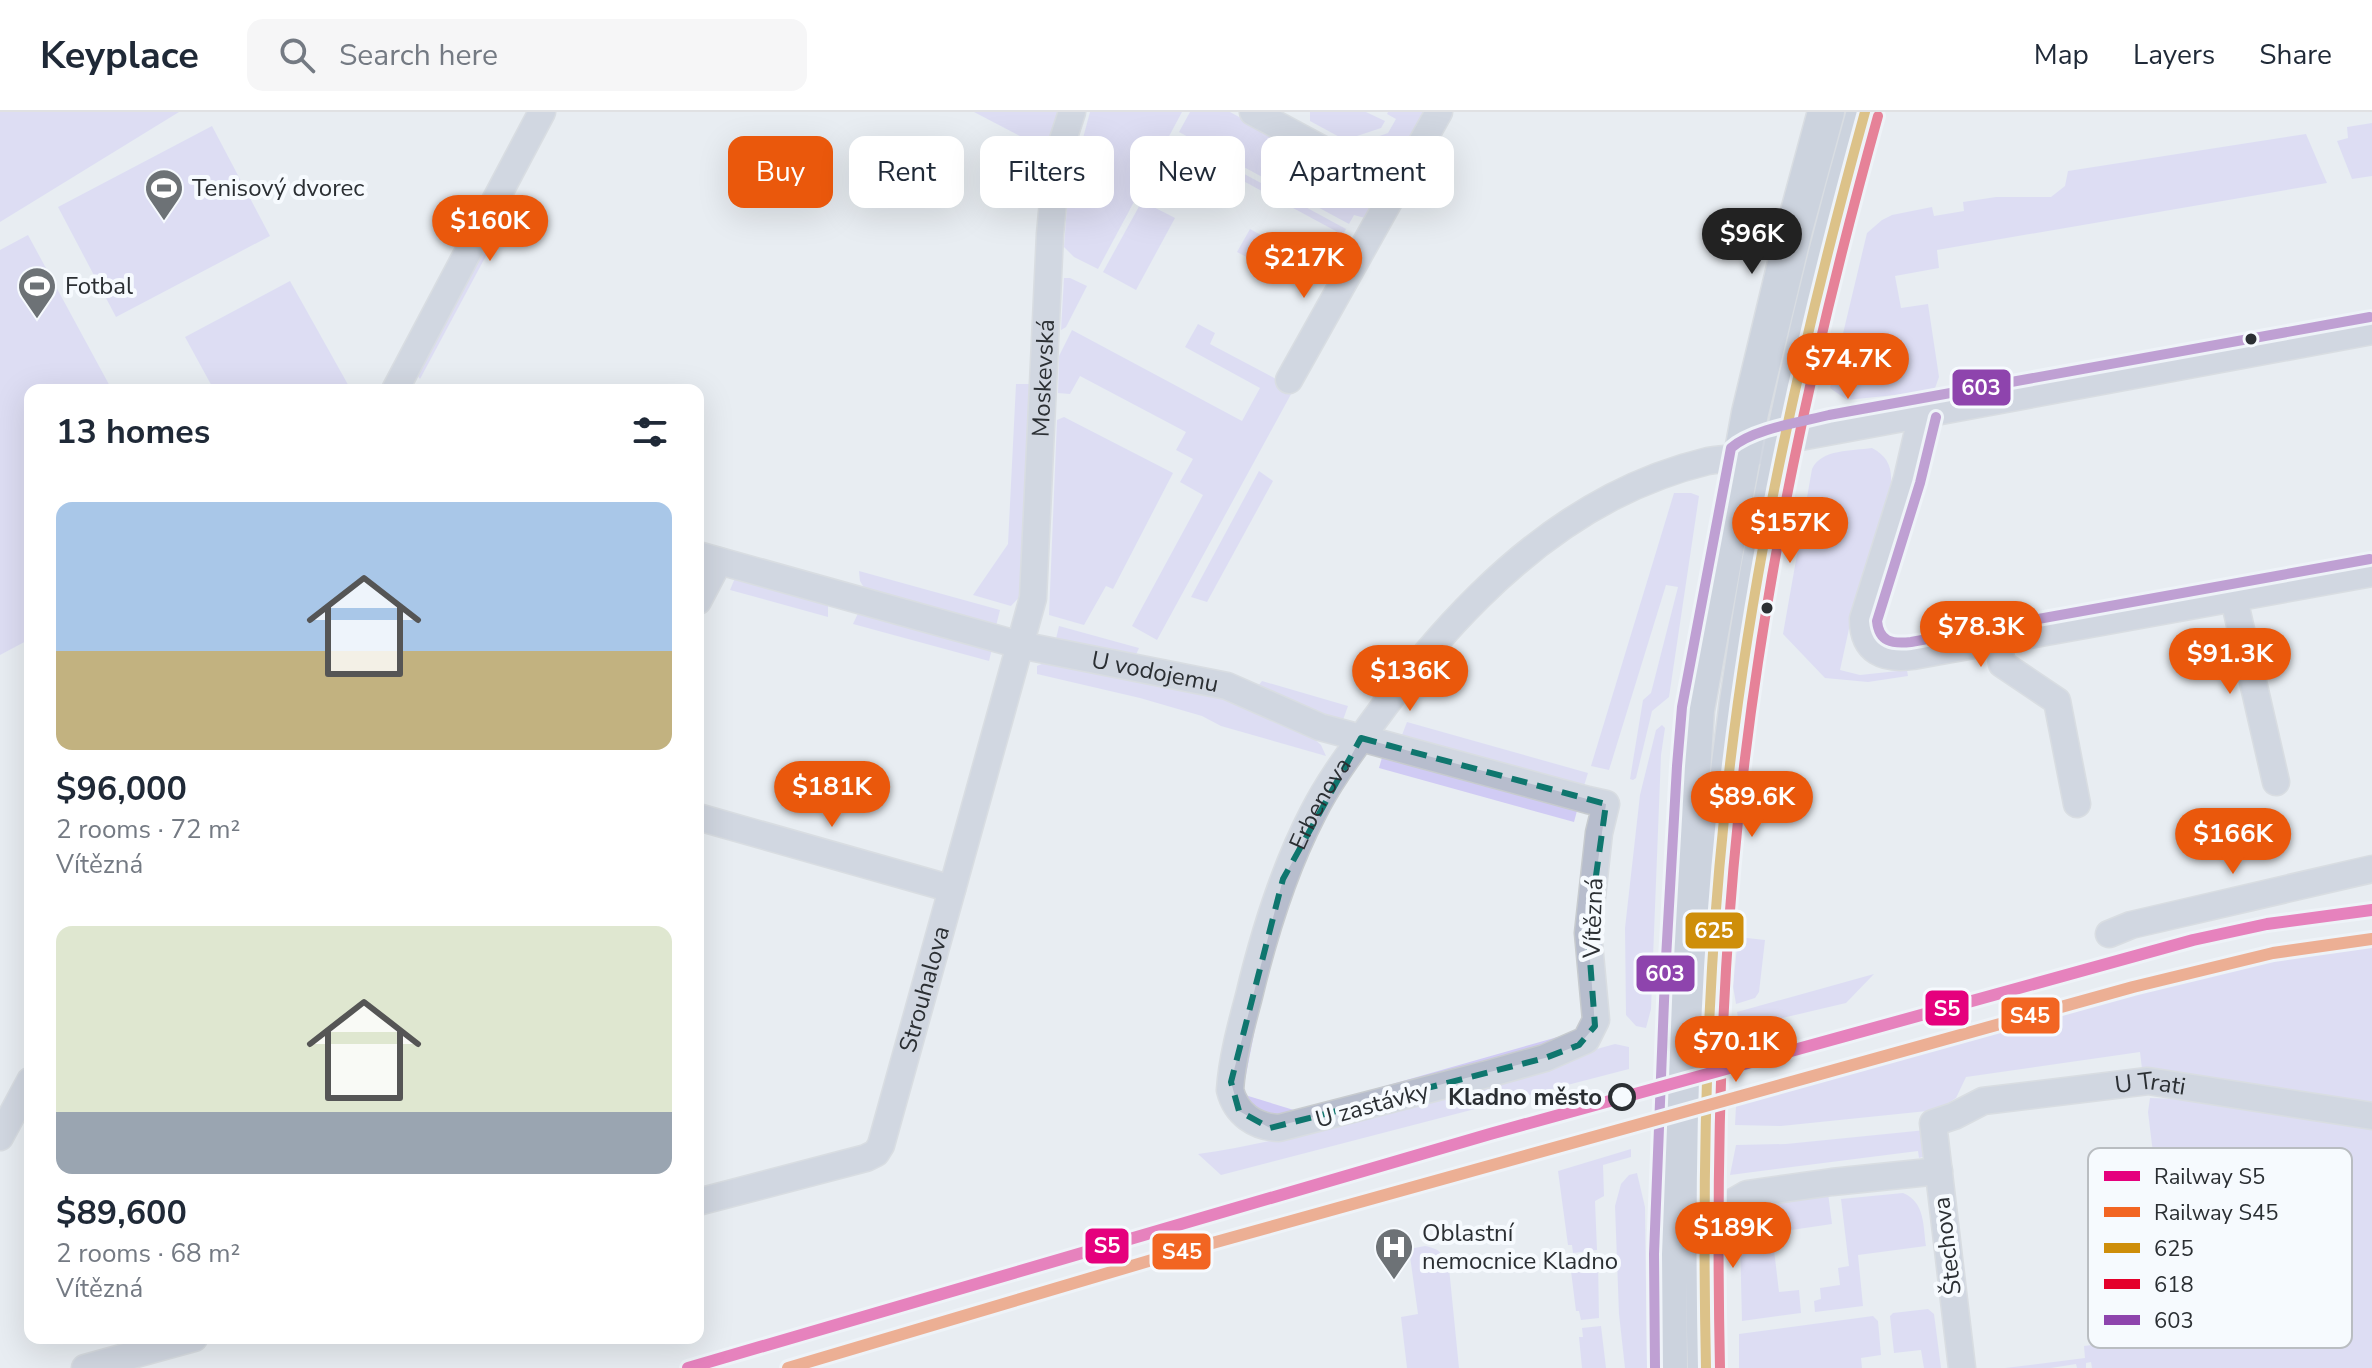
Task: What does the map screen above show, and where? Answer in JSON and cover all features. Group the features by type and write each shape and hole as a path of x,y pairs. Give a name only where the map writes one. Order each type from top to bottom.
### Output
{"main road":[{"path":"1669,1368 1668,1255 1687,1177 1694,997 1696,710 1743,456 1790,243 1826,112"},
{"path":"1694,997 1747,637 1784,440 1829,242 1865,112"},
{"path":"1687,1177 1702,1235 1706,1368"}],"street":[{"path":"398,384 542,112"},
{"name":"Moskevská","path":"1020,645 1033,598 1053,189 1057,158 1072,112"},
{"path":"1253,112 1298,136"},
{"path":"1426,136 1439,112"},
{"path":"1289,380 1384,208"},
{"path":"1743,456 1784,440 2372,331"},
{"path":"1922,414 1907,479 1863,619 1863,630 1871,647 1886,657 1896,659 2372,573"},
{"name":"Erbenova","path":"1241,1113 1232,1098 1231,1082 1246,1008 1283,879 1333,776 1405,679 1435,643 1497,580 1594,507 1628,488 1684,467 1743,456"},
{"path":"704,578 709,558"},
{"name":"U vodojemu","path":"709,558 1020,645 1227,686 1303,720 1606,804"},
{"path":"2234,599 2276,782"},
{"path":"1998,641 2002,664 2057,701 2077,804"},
{"name":"Strouhalova","path":"704,1200 876,1153 886,1129 1020,645"},
{"name":"Vítězná","path":"1591,1032 1596,1020 1588,933 1599,833 1606,804"},
{"path":"704,819 952,889"},
{"path":"2109,934 2131,925 2372,869"},
{"name":"U zastávky","path":"1241,1113 1262,1126 1287,1127 1545,1058 1579,1045 1591,1032"},
{"name":"U Trati","path":"1933,1123 1983,1101 2148,1081 2372,1116"},
{"path":"0,1137 24,1101"},
{"name":"Štechova","path":"1933,1123 1962,1368"},
{"path":"1702,1235 1719,1210 1747,1194 1939,1171"},
{"path":"85,1368 172,1344"}],"highlighted area":[{"path":"1361,738 1606,804 1588,933 1595,1026 1579,1045 1545,1058 1270,1128 1239,1111 1231,1082 1283,879"}],"shaded area":[{"path":"0,112 179,112 0,222"},
{"path":"974,112 1063,112 1052,136 1020,136"},
{"path":"1090,112 1182,112 1169,136 1130,136 1131,208 1098,269 1074,257 1064,247 1067,208 1114,208 1114,136 1084,136"},
{"path":"1190,112 1230,112 1274,136 1261,136 1261,176 1245,168 1245,136 1186,136 1179,132"},
{"path":"1310,112 1366,112 1385,121 1381,128 1357,136 1338,136 1310,121"},
{"path":"1424,112 1411,136 1379,136 1388,133 1396,119 1387,114"},
{"path":"2372,123 2372,176 2352,179 2337,141 2348,138 2347,127"},
{"name":"Tenisový dvorec","path":"212,126 270,236 116,317 58,207"},
{"path":"2306,134 2327,183 1937,250 1939,268 1895,276 1901,308 1928,304 1939,377 1934,391 1847,400 1830,388 1867,233 1882,220 1932,207 1934,216 1964,211 1963,202 1996,197 2051,197 2065,186 2068,171"},
{"path":"1245,174 1261,183 1261,191 1245,182"},
{"path":"1138,208 1156,208 1175,218 1136,290 1103,272"},
{"path":"1293,208 1307,208 1346,229 1343,235"},
{"path":"1319,208 1370,208 1365,218 1354,215 1349,224"},
{"path":"1250,229 1324,269 1336,247 1347,254 1331,283 1272,252 1263,266 1237,252"},
{"name":"Fotbal","path":"28,235 109,384 24,384 24,642 0,655 0,250"},
{"path":"489,237 495,239 420,379 417,375"},
{"path":"1064,278 1087,286 1066,327 1061,330"},
{"path":"290,281 348,384 211,384 185,337"},
{"path":"1198,324 1215,333 1210,344 1278,380 1296,385 1157,640 1132,626 1203,495 1180,482 1193,459 1176,450 1186,432 1080,376 1070,394 1058,393 1059,356 1072,330 1242,421 1260,388 1185,347"},
{"path":"1016,384 1034,384 1025,591 1011,606 973,595 1008,544"},
{"path":"1064,417 1173,473 1113,589 1106,586 1084,625 1049,615 1057,420"},
{"path":"1872,448 1888,462 1891,483 1854,606 1840,670 1860,675 1907,670 1908,676 1868,682 1825,678 1783,634 1812,469 1816,462 1830,454"},
{"path":"1259,471 1273,481 1207,602 1191,597"},
{"path":"1674,493 1699,496 1669,697 1652,711 1633,780 1630,779 1643,700 1651,693 1678,587 1666,585 1609,770 1591,766"},
{"path":"859,571 1000,610 996,626 866,591"},
{"path":"735,578 828,601 828,617 730,590"},
{"path":"860,609 992,649 989,661 853,624"},
{"path":"1059,626 1139,648 1134,659 1055,643"},
{"path":"1046,662 1123,679 1215,693 1312,737 1321,745 1326,756 1221,726 1202,716 1140,698 1037,674 1037,666"},
{"path":"1262,681 1348,706 1343,720 1334,719 1258,686"},
{"path":"1407,722 1588,773 1583,789 1411,741 1402,735"},
{"path":"1662,725 1665,728 1661,755 1651,1009 1646,1028 1636,1026 1626,1015 1625,928 1640,795 1656,730"},
{"path":"1383,754 1578,807 1574,822 1379,768"},
{"path":"1738,937 1765,940 1759,992 1755,998 1736,1004 1733,986"},
{"path":"2372,940 2372,1106 2142,1069 2140,1052 1966,1077 1956,1098 1937,1110 1781,1126 1735,1125 1736,1106 1969,1036 2284,951 2332,941"},
{"path":"1874,974 1846,1003 1740,1028 1737,1012"},
{"path":"1254,1020 1256,1024 1243,1090 1245,1095 1297,1111 1575,1032 1569,1040 1272,1120 1240,1095"},
{"path":"1615,1044 1629,1047 1629,1069 1221,1175 1198,1154 1356,1120"},
{"path":"2150,1098 2180,1099 2372,1129 2372,1368 2092,1368 2091,1362 2086,1363 2086,1368 2077,1368 2076,1364 2051,1368 2005,1368 2085,1358 2084,1346 2088,1345 2088,1348 2352,1348 2352,1148 2152,1148 2148,1112"},
{"path":"1936,1129 1941,1151 1919,1158 1918,1151 1730,1175 1736,1145 1786,1144"},
{"path":"1631,1149 1631,1157 1603,1165 1604,1196 1595,1201 1597,1250 1573,1253 1572,1245 1568,1245 1558,1171"},
{"path":"1637,1173 1645,1207 1647,1368 1625,1368 1619,1314 1615,1206 1621,1184 1629,1175"},
{"path":"1828,1193 1832,1224 1772,1233 1779,1292 1799,1290 1801,1313 1742,1321 1740,1240 1736,1225 1743,1215 1764,1203"},
{"path":"1903,1193 1919,1208 1926,1246 1858,1255 1863,1306 1815,1312 1814,1301 1821,1299 1820,1288 1840,1285 1838,1268 1849,1266 1841,1199"},
{"path":"1425,1246 1441,1253 1449,1268 1459,1368 1407,1368 1401,1317 1418,1314 1409,1249"},
{"path":"1598,1259 1599,1318 1581,1320 1579,1311 1576,1311 1571,1271 1575,1270 1574,1262"},
{"path":"1928,1309 1934,1314 1941,1368 1924,1368 1921,1350 1894,1353 1890,1316 1893,1313"},
{"path":"1873,1316 1878,1321 1881,1355 1861,1358 1862,1368 1739,1368 1739,1334"},
{"path":"1601,1326 1606,1368 1582,1368 1579,1337 1583,1337 1582,1328"}],"rail line":[{"name":"S5","path":"688,1368 1490,1134 2193,940 2267,924 2372,910"},
{"name":"S45","path":"788,1368 1162,1257 2133,987 2273,953 2372,939"}],"transit line":[{"name":"625","path":"1706,1368 1704,1231 1709,1025 1718,888 1734,730 1762,551 1780,463 1819,287 1865,112"},
{"name":"618","path":"1720,1368 1718,1231 1723,1026 1732,889 1748,732 1793,466 1832,290 1878,116"},
{"name":"603","path":"1655,1368 1654,1254 1677,766 1682,707 1731,448 1764,431 1829,415 2370,317"},
{"name":"603","path":"1936,417 1920,483 1877,621 1880,633 1892,642 1911,642 2370,559"}],"place":[{"name":"Tenisový dvorec","path":"164,222"},
{"name":"Fotbal","path":"37,320"},
{"name":"Kladno město","path":"1622,1097"},
{"name":"Oblastní nemocnice Kladno","path":"1394,1281"}]}
